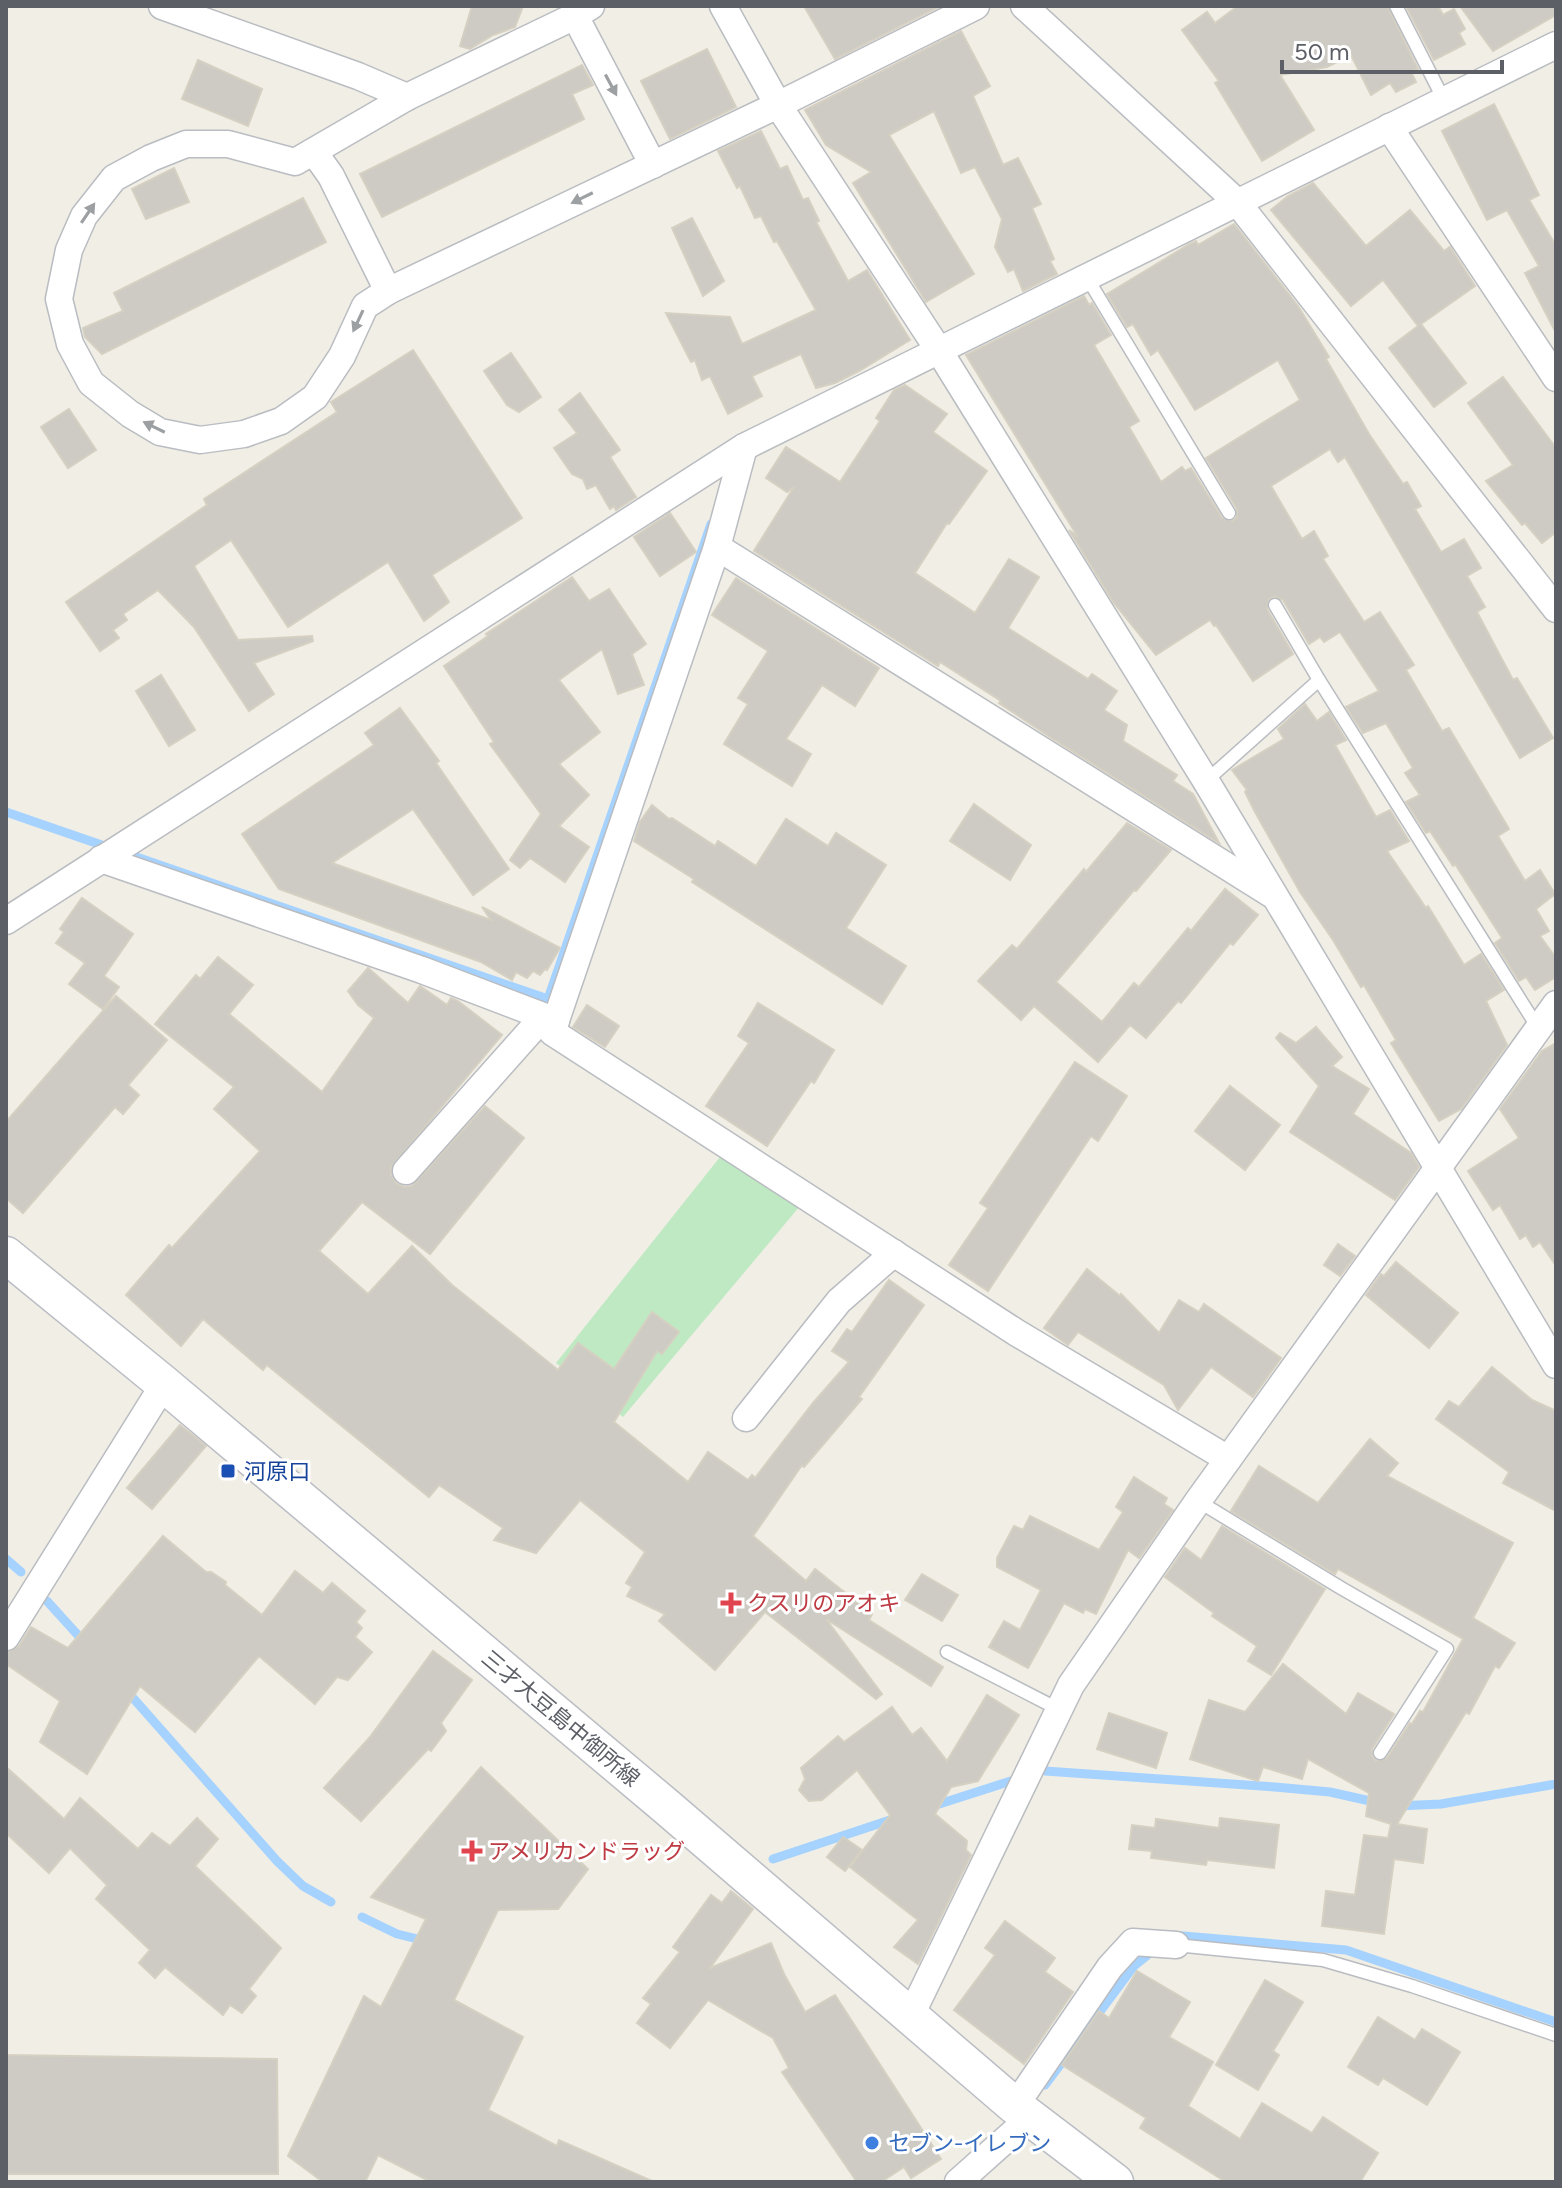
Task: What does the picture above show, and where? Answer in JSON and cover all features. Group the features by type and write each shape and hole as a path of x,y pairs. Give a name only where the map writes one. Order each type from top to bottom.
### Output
{"main road":[{"name":"三才大豆島中御所線","path":"6,1255 164,1384 1023,2112 1115,2182"}],"street":[{"path":"162,6 358,76 407,97"},
{"path":"723,6 778,105 938,349 1206,781 1556,1365"},
{"path":"653,165 583,11 407,97 295,162 228,144 186,144 114,178 84,216 69,250 59,299 70,344 91,383 130,414 160,432 200,440 244,434 281,421 315,397 342,356 365,306 388,291 653,165 778,105 976,6"},
{"path":"1024,6 1237,202 1556,609"},
{"path":"6,921 744,447 1556,45"},
{"path":"1389,127 1556,378"},
{"path":"314,152 331,176 388,291"},
{"path":"406,1171 550,1019 717,547 744,447"},
{"path":"717,547 1274,896"},
{"path":"101,859 408,965 550,1019"},
{"path":"911,2015 1071,1685 1198,1501 1556,1004"},
{"path":"550,1019 552,1032 1017,1333 1228,1459"},
{"path":"746,1418 839,1301 894,1253"},
{"path":"6,1637 164,1384"},
{"path":"958,2182 1023,2112 1110,1967 1133,1942 1176,1945"}],"lane":[{"path":"1396,6 1444,100"},
{"path":"1086,276 1229,513"},
{"path":"1275,605 1538,1028"},
{"path":"1206,781 1319,680"},
{"path":"1198,1501 1447,1649 1380,1753"},
{"path":"947,1652 1060,1710"},
{"path":"1176,1945 1323,1960 1412,1986 1556,2035"}],"green space":[{"path":"724,1152 800,1206 623,1417 556,1363"}],"building":[{"path":"472,6 523,6 515,27 493,35 470,49 460,46"},
{"path":"804,6 940,6 835,59"},
{"path":"1238,6 1387,6 1418,69 1411,72 1416,82 1396,92 1390,83 1371,95 1351,55 1327,67 1280,75 1314,130 1262,161 1215,83 1219,81 1182,30 1207,12 1215,23"},
{"path":"1406,6 1438,6 1443,15 1454,9 1465,29 1459,33 1465,44 1434,60"},
{"path":"1460,6 1556,6 1556,15 1493,51"},
{"path":"961,31 990,86 973,96 1003,165 1018,158 1041,204 1032,208 1054,259 1050,261 1057,274 1023,291 1014,269 1008,272 995,247 1002,219 975,167 961,173 934,111 889,135 974,274 926,302 853,183 871,172 826,145 805,110"},
{"path":"707,49 736,107 670,139 641,81"},
{"path":"198,60 262,89 248,126 182,99"},
{"path":"582,65 593,85 572,94 584,119 382,217 360,174"},
{"path":"1494,104 1539,195 1529,200 1556,246 1556,333 1525,273 1539,266 1507,210 1487,220 1442,131"},
{"path":"761,131 780,169 787,166 803,200 808,198 819,221 816,222 848,281 867,270 910,340 859,371 816,388 801,354 752,376 762,396 728,414 710,376 702,380 695,360 691,362 666,313 730,317 742,344 816,310 761,216 755,218 718,151"},
{"path":"174,168 189,202 146,219 132,189"},
{"path":"1313,183 1366,246 1410,210 1444,251 1450,247 1475,286 1421,324 1466,383 1434,407 1389,348 1418,326 1383,280 1351,306 1271,210 1288,196"},
{"path":"303,198 326,242 102,354 85,337 83,328 123,311 114,293"},
{"path":"692,218 724,281 703,296 672,228"},
{"path":"1234,224 1298,306 1369,434 1403,484 1407,482 1421,506 1415,509 1441,552 1464,539 1481,568 1467,576 1485,607 1477,612 1513,680 1517,678 1553,738 1520,758 1345,457 1338,462 1330,449 1271,486 1302,539 1314,531 1328,556 1323,559 1364,622 1380,612 1414,665 1406,670 1442,731 1449,728 1509,829 1498,836 1525,881 1540,870 1555,894 1536,909 1549,931 1540,936 1556,958 1556,977 1535,990 1526,977 1519,981 1495,943 1502,938 1455,864 1453,866 1430,831 1426,833 1406,802 1420,795 1405,773 1413,768 1386,723 1363,733 1346,707 1379,691 1340,632 1324,642 1320,637 1309,644 1283,600 1274,596 1268,600 1267,609 1293,654 1253,681 1210,620 1156,655 1114,603 1069,530 1078,537 966,355 1084,296 1089,305 1092,303 1111,335 1094,345 1139,421 1129,427 1161,482 1182,467 1185,471 1191,468 1222,518 1233,521 1237,517 1237,509 1206,458 1300,400 1278,360 1195,410 1158,350 1151,355 1133,324 1127,327 1107,294 1188,245 1196,241 1198,245"},
{"path":"413,350 522,518 432,575 449,602 424,621 388,562 288,627 231,540 194,566 238,640 312,636 313,641 254,663 274,694 249,711 194,627 158,590 123,614 127,620 113,630 119,638 100,651 66,602 207,505 204,499 337,412 331,402"},
{"path":"511,353 541,397 519,412 507,405 484,371"},
{"path":"1503,377 1556,448 1556,532 1542,543 1525,523 1522,525 1486,481 1513,465 1468,403"},
{"path":"905,385 947,414 933,432 987,471 947,523 915,573 975,613 1009,559 1039,577 1008,628 1088,679 1092,674 1117,691 1104,710 1127,725 1123,741 1177,775 1173,781 1193,794 1219,843 1050,737 940,662 938,666 754,551 794,487 787,492 766,478 786,447 840,482 880,421 876,418 894,390"},
{"path":"580,393 620,450 610,457 636,497 616,510 614,506 610,509 596,485 587,489 583,479 572,474 554,448 577,433 559,410"},
{"path":"69,409 96,450 68,468 41,427"},
{"path":"670,513 696,552 660,576 634,537"},
{"path":"572,577 589,601 609,589 646,644 632,654 644,685 618,694 602,649 559,680 600,732 559,764 589,795 559,826 589,847 565,882 530,858 520,868 510,860 541,814 490,744 494,742 444,666"},
{"path":"736,578 879,668 855,706 822,685 786,739 811,754 792,786 724,744 748,704 738,698 768,651 712,615"},
{"path":"161,675 195,730 169,746 136,691"},
{"path":"1305,704 1317,721 1329,712 1346,740 1335,745 1376,817 1390,810 1409,841 1387,851 1426,908 1428,906 1464,965 1481,954 1504,990 1486,1001 1507,1045 1461,1109 1439,1121 1391,1043 1396,1040 1364,985 1361,987 1300,892 1255,812 1245,792 1247,790 1232,770 1284,739 1278,729"},
{"path":"400,708 439,761 436,763 509,869 473,895 413,809 332,863 491,920 482,907 560,948 547,970 540,975 533,971 527,978 516,972 512,980 481,962 279,889 242,834 374,745 365,733"},
{"path":"974,804 1031,845 1010,880 950,841"},
{"path":"652,805 669,819 715,846 718,841 756,866 786,819 828,846 836,833 886,865 846,928 906,966 882,1004 692,882 694,879 634,841 640,822"},
{"path":"1127,823 1171,850 1056,982 1102,1022 1134,983 1139,987 1188,928 1191,931 1225,889 1258,915 1146,1038 1130,1025 1098,1062 1034,1006 1021,1020 978,981 1012,945 1017,949"},
{"path":"82,898 133,934 104,976 119,987 103,1009 69,984 85,963 56,943 64,932 60,929"},
{"path":"218,957 253,985 229,1014 322,1092 374,1018 358,1005 348,991 368,968 408,1003 420,986 447,1005 451,998 458,1001 502,1035 391,1167 396,1183 404,1187 412,1186 485,1106 524,1138 430,1254 362,1202 319,1251 368,1294 412,1246 452,1285 558,1370 578,1343 614,1369 652,1312 679,1332 662,1354 657,1351 614,1422 688,1482 708,1452 748,1480 752,1475 755,1478 849,1362 832,1351 847,1329 852,1332 889,1280 924,1305 859,1397 862,1399 804,1467 802,1465 753,1536 806,1581 815,1569 872,1614 869,1620 943,1667 931,1686 826,1619 882,1694 876,1699 765,1612 715,1670 659,1621 665,1614 627,1596 632,1587 626,1583 645,1552 580,1500 536,1553 494,1540 503,1528 439,1485 429,1497 267,1365 263,1370 203,1319 181,1346 126,1295 169,1245 172,1248 260,1151 214,1109 234,1087 155,1024 196,975 200,979"},
{"path":"116,996 167,1040 128,1085 139,1095 123,1114 115,1107 23,1213 6,1198 6,1122"},
{"path":"758,1003 834,1050 814,1083 811,1081 767,1146 706,1106 749,1043 738,1036"},
{"path":"587,1005 619,1026 605,1047 573,1027"},
{"path":"1316,1027 1342,1057 1332,1066 1369,1089 1353,1114 1411,1153 1419,1167 1395,1200 1290,1132 1319,1086 1276,1038 1280,1033 1296,1043"},
{"path":"1556,1043 1556,1266 1540,1242 1533,1247 1526,1235 1520,1239 1500,1205 1493,1210 1468,1171 1519,1138 1500,1109 1542,1051"},
{"path":"1075,1062 1127,1096 1098,1141 1091,1136 988,1291 949,1265 988,1208 980,1203"},
{"path":"1230,1086 1280,1125 1245,1170 1195,1131"},
{"path":"1338,1244 1355,1256 1340,1276 1324,1265"},
{"path":"1396,1262 1458,1313 1429,1348 1366,1295 1381,1274 1384,1276"},
{"path":"1087,1269 1121,1294 1159,1333 1179,1300 1199,1312 1204,1304 1281,1358 1253,1397 1211,1367 1178,1410 1164,1385 1078,1332 1068,1345 1044,1328"},
{"path":"1492,1367 1532,1400 1556,1411 1556,1511 1503,1483 1509,1472 1436,1419 1449,1401 1459,1407"},
{"path":"180,1425 206,1446 152,1509 127,1488"},
{"path":"1370,1439 1398,1463 1387,1476 1513,1543 1473,1618 1515,1643 1499,1668 1495,1666 1469,1714 1466,1712 1397,1824 1427,1829 1423,1863 1394,1859 1384,1934 1322,1926 1326,1891 1355,1895 1364,1835 1388,1838 1391,1824 1366,1816 1369,1793 1308,1759 1302,1779 1263,1767 1258,1781 1190,1759 1209,1700 1245,1712 1283,1664 1346,1714 1358,1693 1394,1714 1372,1749 1376,1761 1387,1758 1410,1723 1420,1711 1423,1712 1463,1639 1338,1569 1335,1574 1231,1511 1259,1466 1318,1503"},
{"path":"1134,1477 1167,1498 1164,1504 1173,1510 1139,1558 1128,1550 1096,1614 1085,1609 1083,1613 1064,1603 1028,1668 989,1647 1004,1621 1020,1630 1041,1590 997,1567 997,1558 1014,1526 1023,1530 1030,1516 1099,1550 1123,1512 1116,1507"},
{"path":"1222,1526 1325,1589 1271,1675 1248,1661 1257,1646 1212,1616 1214,1613 1165,1577 1185,1548 1201,1560"},
{"path":"163,1536 206,1572 226,1582 225,1585 262,1615 295,1571 323,1593 332,1583 365,1611 356,1622 362,1628 355,1637 372,1652 348,1680 337,1677 315,1704 259,1656 195,1732 140,1686 87,1774 40,1742 60,1701 6,1664 6,1653 19,1646 31,1627 68,1648"},
{"path":"922,1574 958,1595 942,1621 905,1600"},
{"path":"433,1651 472,1680 441,1723 446,1731 431,1751 428,1749 361,1821 324,1788 370,1737"},
{"path":"987,1695 1019,1715 978,1781 951,1787 935,1814 967,1841 966,1850 971,1855 918,1964 894,1947 918,1920 850,1867 890,1815 857,1770 822,1800 809,1801 799,1790 805,1779 801,1768 838,1736 844,1742 892,1707 912,1735 921,1728 947,1761"},
{"path":"1109,1713 1167,1733 1156,1768 1097,1749"},
{"path":"6,1767 64,1819 80,1798 138,1849 152,1833 170,1846 197,1818 218,1839 195,1866 281,1948 249,1989 256,1996 242,2013 230,2005 223,2015 165,1967 155,1978 139,1963 150,1950 96,1899 107,1885 70,1848 49,1873 6,1833"},
{"path":"481,1767 588,1869 558,1909 498,1910 454,2000 523,2037 488,2110 557,2146 559,2140 654,2182 431,2182 378,2155 365,2182 323,2182 288,2156 364,1996 381,2007 426,1919 371,1897"},
{"path":"1220,1818 1279,1825 1274,1868 1207,1860 1206,1865 1151,1858 1152,1851 1129,1849 1132,1825 1155,1828 1156,1819 1219,1828"},
{"path":"843,1837 862,1850 845,1871 827,1857"},
{"path":"731,1891 753,1909 710,1968 771,1943 805,2012 835,1995 941,2159 911,2178 904,2167 881,2182 857,2182 782,2072 789,2068 773,2038 708,2000 670,2048 637,2023 651,2004 643,1998 680,1952 673,1947 711,1895 722,1903"},
{"path":"1005,1921 1055,1958 1045,1972 1073,1992 1024,2064 954,2010 995,1955 985,1948"},
{"path":"1137,1971 1190,2002 1169,2037 1213,2062 1188,2106 1240,2139 1262,2103 1312,2133 1323,2117 1378,2153 1360,2182 1226,2182 1140,2128 1146,2118 1062,2065 1099,2011 1109,2018"},
{"path":"1265,1980 1303,2002 1273,2051 1279,2055 1258,2090 1216,2065"},
{"path":"1378,2017 1415,2040 1422,2029 1460,2052 1427,2105 1383,2078 1378,2085 1348,2067"},
{"path":"6,2055 277,2059 278,2174 6,2174"}],"waterway":[{"path":"6,812 548,999 711,524"},
{"path":"6,1559 21,1572"},
{"path":"47,1601 85,1643"},
{"path":"126,1690 277,1861 303,1886 331,1902"},
{"path":"1045,1771 1330,1792 1379,1803"},
{"path":"933,1806 1017,1779"},
{"path":"1397,1806 1441,1804 1556,1784"},
{"path":"773,1859 896,1818"},
{"path":"362,1917 397,1934 426,1941"},
{"path":"1172,1935 1346,1950 1556,2022"},
{"path":"1045,2085 1134,1966 1155,1949"}],"place":[{"name":"河原口","path":"228,1471"},
{"name":"クスリのアオキ","path":"731,1603"},
{"name":"アメリカンドラッグ","path":"472,1851"},
{"name":"セブン-イレブン","path":"872,2143"}]}
